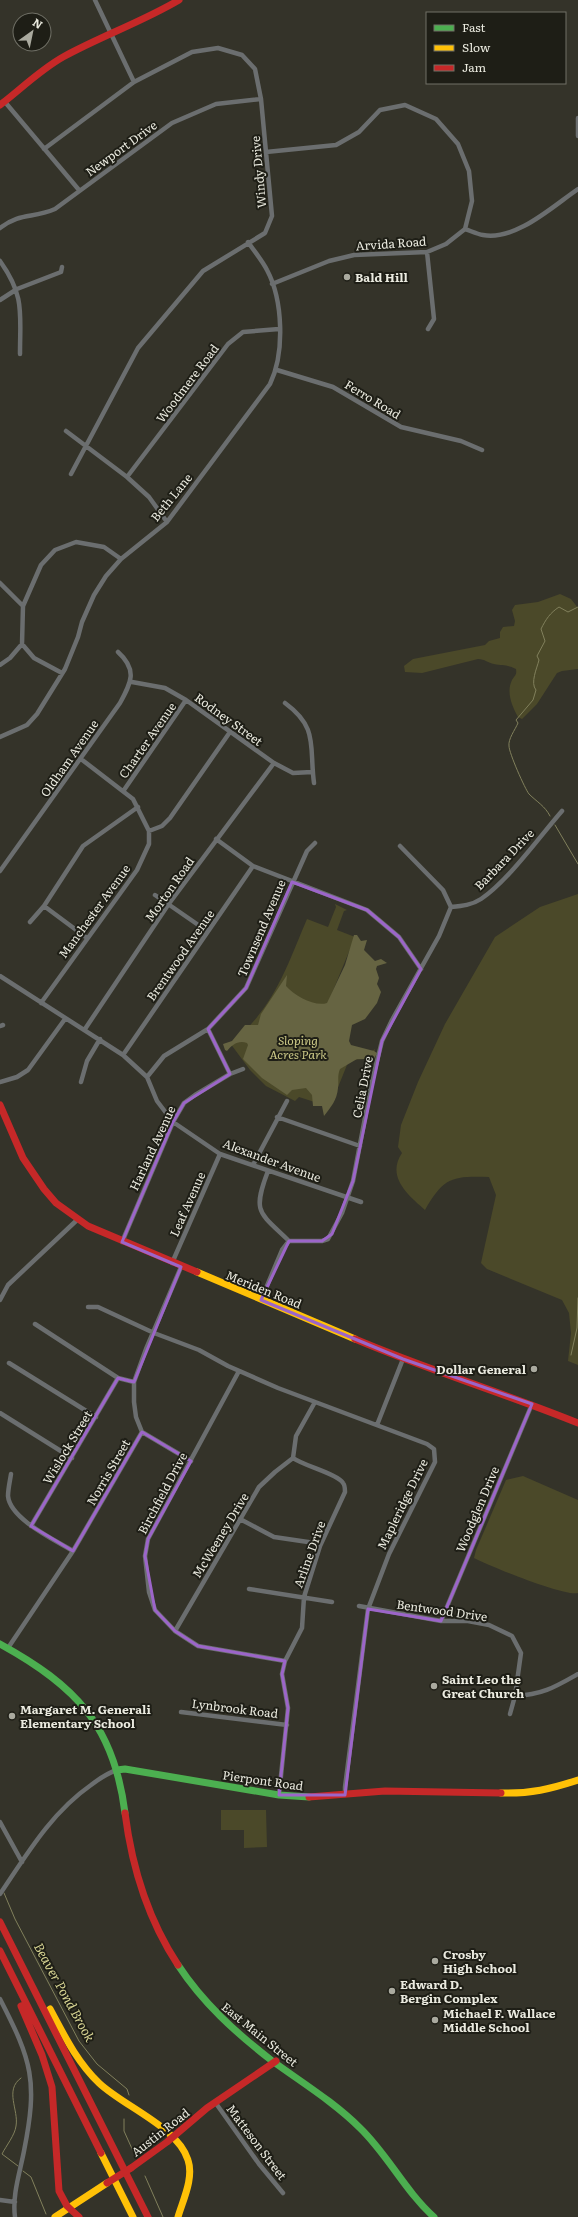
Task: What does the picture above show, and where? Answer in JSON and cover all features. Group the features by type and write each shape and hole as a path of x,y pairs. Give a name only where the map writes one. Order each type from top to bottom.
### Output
{"main road":[{"path":"2,104 47,67 112,34 162,11 180,0"},
{"name":"Meriden Road","path":"0,1105 12,1139 31,1176 52,1199 77,1220 122,1242 403,1359 532,1404 578,1423"},
{"name":"East Main Street","path":"0,1644 53,1676 73,1696 100,1732 117,1770 134,1868 147,1909 159,1933 184,1974 210,2008 235,2031 276,2061 363,2131 385,2156 417,2201 434,2217"},
{"name":"Pierpont Road","path":"117,1770 125,1769 279,1795 306,1797 385,1791 527,1794 545,1791 578,1780"},
{"path":"0,1922 148,2217"},
{"path":"0,1951 133,2217"},
{"path":"27,1976 37,1986 67,2038 93,2077 118,2100 173,2137 185,2152 189,2167 179,2214"},
{"path":"16,1982 17,1995 42,2055 52,2087 58,2184 62,2198 69,2208 79,2217"},
{"name":"Austin Road","path":"55,2217 131,2168 173,2137 215,2102 276,2061"}],"street":[{"path":"96,0 134,82"},
{"name":"Windy Drive","path":"44,149 134,82 192,52 218,48 242,54 255,69 261,99 272,216 265,233 248,242 203,271 138,348 71,474"},
{"name":"Newport Drive","path":"0,228 10,220 24,215 41,215 54,209 172,123 216,104 261,99"},
{"path":"2,104 44,149 79,190"},
{"path":"266,152 336,145 358,132 380,110 405,104 436,119 458,144 469,171 472,201 465,229 483,235 499,235 520,227 542,215 578,189"},
{"path":"578,118 578,136"},
{"name":"Arvida Road","path":"272,284 329,261 354,255 427,252 446,244 465,229"},
{"name":"Beth Lane","path":"0,737 26,725 37,714 62,673 94,595 121,559 167,522 270,384 277,370 280,356 278,297 267,270 248,242"},
{"path":"427,252 434,319 428,329"},
{"path":"0,261 13,279 20,303 20,354"},
{"path":"0,300 16,289 61,272 62,266"},
{"name":"Woodmere Road","path":"127,477 228,344 243,332 279,330"},
{"name":"Ferro Road","path":"277,370 333,387 401,427 461,441 482,450"},
{"path":"66,431 85,448 127,477 149,497 167,522"},
{"path":"0,665 10,658 22,644 23,606 41,564 55,550 76,542 104,547 121,559"},
{"path":"0,583 23,606"},
{"path":"22,644 34,658 62,673"},
{"path":"118,652 129,666 132,682"},
{"name":"Rodney Street","path":"132,682 165,688 186,700 274,763 293,773 312,772"},
{"name":"Oldham Avenue","path":"0,871 81,759 120,703 132,682"},
{"name":"Charter Avenue","path":"124,790 186,700"},
{"path":"285,703 297,712 306,724 312,742 312,772 314,782"},
{"path":"81,759 124,790 138,807 149,831 162,826 170,818 230,732"},
{"name":"Morton Road","path":"85,1029 168,905 274,763"},
{"path":"30,922 44,906 83,846 138,807"},
{"name":"Barbara Drive","path":"451,907 468,905 481,899 517,863 562,810"},
{"name":"Manchester Avenue","path":"41,1003 137,870 149,844 149,831"},
{"path":"216,839 253,866 367,910 399,937 421,969"},
{"name":"Townsend Avenue","path":"147,1077 164,1056 208,1029 246,988 306,851 315,843"},
{"path":"400,846 443,890 451,907"},
{"name":"Brentwood Avenue","path":"123,1055 253,866"},
{"path":"155,895 207,931"},
{"path":"44,906 87,938"},
{"name":"Celia Drive","path":"289,1241 322,1241 328,1239 332,1234 353,1181 372,1081 382,1041 449,917 451,907"},
{"name":"Alexander Avenue","path":"0,976 66,1019 85,1029 123,1055 147,1077 157,1101 173,1122 220,1154 361,1202"},
{"path":"0,1082 17,1077 28,1070 66,1019"},
{"path":"208,1029 230,1074"},
{"path":"81,1082 87,1061 100,1039"},
{"name":"Harland Avenue","path":"122,1242 173,1122 184,1103 230,1074 243,1069"},
{"path":"253,1166 277,1117 288,1101"},
{"path":"277,1117 360,1146"},
{"name":"Leaf Avenue","path":"172,1263 220,1154"},
{"path":"261,1300 282,1250 289,1241 260,1212 258,1200 268,1171"},
{"path":"0,1300 8,1285 77,1220"},
{"name":"Norris Street","path":"8,1648 73,1551 142,1432 136,1417 134,1382 181,1267"},
{"name":"Mapleridge Drive","path":"88,1307 98,1308 154,1333 199,1350 239,1371 315,1402 377,1424 427,1444 434,1449 436,1458 389,1554 368,1609 345,1787 346,1795"},
{"path":"35,1324 118,1378 134,1382"},
{"path":"377,1424 403,1359"},
{"path":"9,1363 96,1417"},
{"name":"Birchfield Drive","path":"239,1371 148,1539 145,1556 149,1592 155,1610 175,1630 198,1646 285,1661"},
{"name":"Wislock Street","path":"31,1526 118,1378"},
{"path":"293,1458 296,1436 315,1402"},
{"name":"Woodglen Drive","path":"441,1621 532,1404"},
{"path":"0,1413 72,1458"},
{"path":"142,1432 191,1461"},
{"name":"McWeeney Drive","path":"175,1630 260,1487 275,1472 293,1458"},
{"name":"Arline Drive","path":"279,1795 288,1708 282,1674 285,1661 302,1628 304,1597 320,1546 345,1492 343,1483 336,1477 302,1465 293,1458"},
{"path":"11,1474 8,1497 15,1511 31,1526 73,1551"},
{"path":"240,1520 274,1537 308,1542 320,1546"},
{"path":"249,1589 332,1602"},
{"name":"Bentwood Drive","path":"359,1606 368,1609 441,1621 468,1621 489,1625 512,1636 521,1653 515,1696 510,1714"},
{"path":"515,1696 533,1695 550,1690 578,1674"},
{"name":"Lynbrook Road","path":"181,1712 287,1725"},
{"path":"0,1894 46,1827 68,1803 96,1781 117,1770"},
{"path":"0,1822 22,1862"},
{"path":"0,1999 25,2051 32,2087 31,2117 15,2202 15,2217"},
{"name":"Matteson Street","path":"215,2102 259,2164 284,2193"},
{"path":"0,2200 15,2202"}],"highlighted area":[{"path":"292,882 367,910 399,937 421,969 382,1041 353,1181 332,1234 322,1241 289,1241 261,1300 403,1359 532,1404 441,1621 368,1609 345,1795 279,1795 288,1708 282,1674 285,1661 198,1646 175,1631 155,1610 145,1556 148,1539 191,1461 142,1432 73,1551 31,1526 118,1378 134,1382 181,1267 122,1242 173,1122 184,1103 230,1074 208,1029 246,988"}],"green space":[{"path":"560,594 571,599 578,608 578,669 557,673 537,704 522,719 518,717 510,699 510,685 516,675 516,669 513,667 497,665 478,659 422,673 405,672 404,666 413,659 485,645 489,641 500,638 500,632 503,627 514,626 515,621 512,610 515,605 538,602"},
{"path":"578,894 578,1365 568,1361 571,1333 569,1313 562,1300 487,1269 481,1263 496,1195 489,1177 466,1177 450,1181 438,1191 425,1210 406,1192 401,1185 396,1170 402,1153 398,1147 401,1125 418,1082 445,1024 495,937 540,907"},
{"name":"Sloping Acres Park","path":"335,904 347,910 344,911 337,930 355,937 330,998 348,1050 372,1051 375,1049 371,1064 368,1059 349,1060 330,1107 299,1097 295,1101 266,1086 250,1070 230,1043 245,1030 268,1002 285,970 307,919 328,927 336,907"},
{"name":"Sloping Acres Park","path":"354,935 357,935 361,941 367,940 364,950 375,961 381,959 387,963 377,966 376,969 379,978 377,984 381,992 377,1003 365,1019 352,1025 349,1041 351,1045 377,1053 374,1059 357,1059 340,1069 335,1100 324,1116 322,1106 313,1106 312,1095 306,1088 292,1090 287,1095 262,1078 243,1059 248,1045 247,1043 241,1042 236,1044 227,1051 225,1050 223,1044 232,1041 245,1025 258,1025 261,1014 287,975 286,986 290,990 305,1000 322,1004 327,1003 345,965"},
{"path":"523,1476 578,1500 578,1593 571,1593 544,1586 510,1574 474,1558 506,1480"},
{"path":"221,1810 266,1810 267,1847 244,1848 244,1830 221,1830"}],"waterway":[{"path":"550,816 527,791 514,763 509,743 518,723 516,720 533,700 536,690 534,687 534,675 539,660 537,656 545,641 541,629 548,616 559,607 568,612 578,607"},
{"path":"555,825 578,864"},
{"path":"571,1355 577,1328 578,1298"},
{"name":"Beaver Pond Brook","path":"4,1893 15,1919 79,2041 97,2064 127,2089 129,2095"},
{"path":"18,2166 2,2154 12,2137 16,2126 13,2088 21,2078"},
{"name":"Beaver Pond Brook","path":"124,2119 124,2131 133,2151"},
{"path":"23,2171 31,2177 46,2214"},
{"name":"Beaver Pond Brook","path":"145,2176 163,2217"}],"traffic: fast":[{"path":"0,1644 50,1675 70,1692 86,1711 100,1732 111,1755 120,1782 125,1813"},
{"path":"117,1770 125,1769 279,1795 309,1797"},
{"path":"178,1965 198,1992 232,2028 271,2060 317,2092 360,2128 414,2196 434,2217"}],"traffic: slow":[{"path":"197,1272 355,1339"},
{"path":"501,1793 522,1793 540,1790 578,1780"},
{"path":"50,2009 60,2029 91,2075 109,2092 162,2127 182,2148 188,2160 190,2174 178,2217"},
{"path":"101,2153 133,2217"},
{"path":"55,2217 107,2183"}],"traffic: jam":[{"path":"0,105 38,74 63,57 179,0"},
{"path":"0,1105 23,1158 44,1189 56,1203 88,1226 197,1272"},
{"path":"355,1339 410,1361 578,1423"},
{"path":"309,1797 385,1791 501,1793"},
{"path":"125,1813 132,1853 142,1892 149,1911 178,1965"},
{"path":"0,1922 148,2217"},
{"path":"0,1951 101,2153"},
{"path":"21,2006 42,2055 52,2087 59,2191 67,2206 79,2217"},
{"path":"131,2168 167,2142 207,2108 276,2061"},
{"path":"107,2183 131,2168"}],"place":[{"name":"Bald Hill","path":"347,277"},
{"name":"Dollar General","path":"534,1369"},
{"name":"Saint Leo the Great Church","path":"434,1686"},
{"name":"Margaret M. Generali Elementary School","path":"12,1716"},
{"name":"Crosby High School","path":"435,1961"},
{"name":"Edward D. Bergin Complex","path":"392,1991"},
{"name":"Michael F. Wallace Middle School","path":"435,2020"}]}
